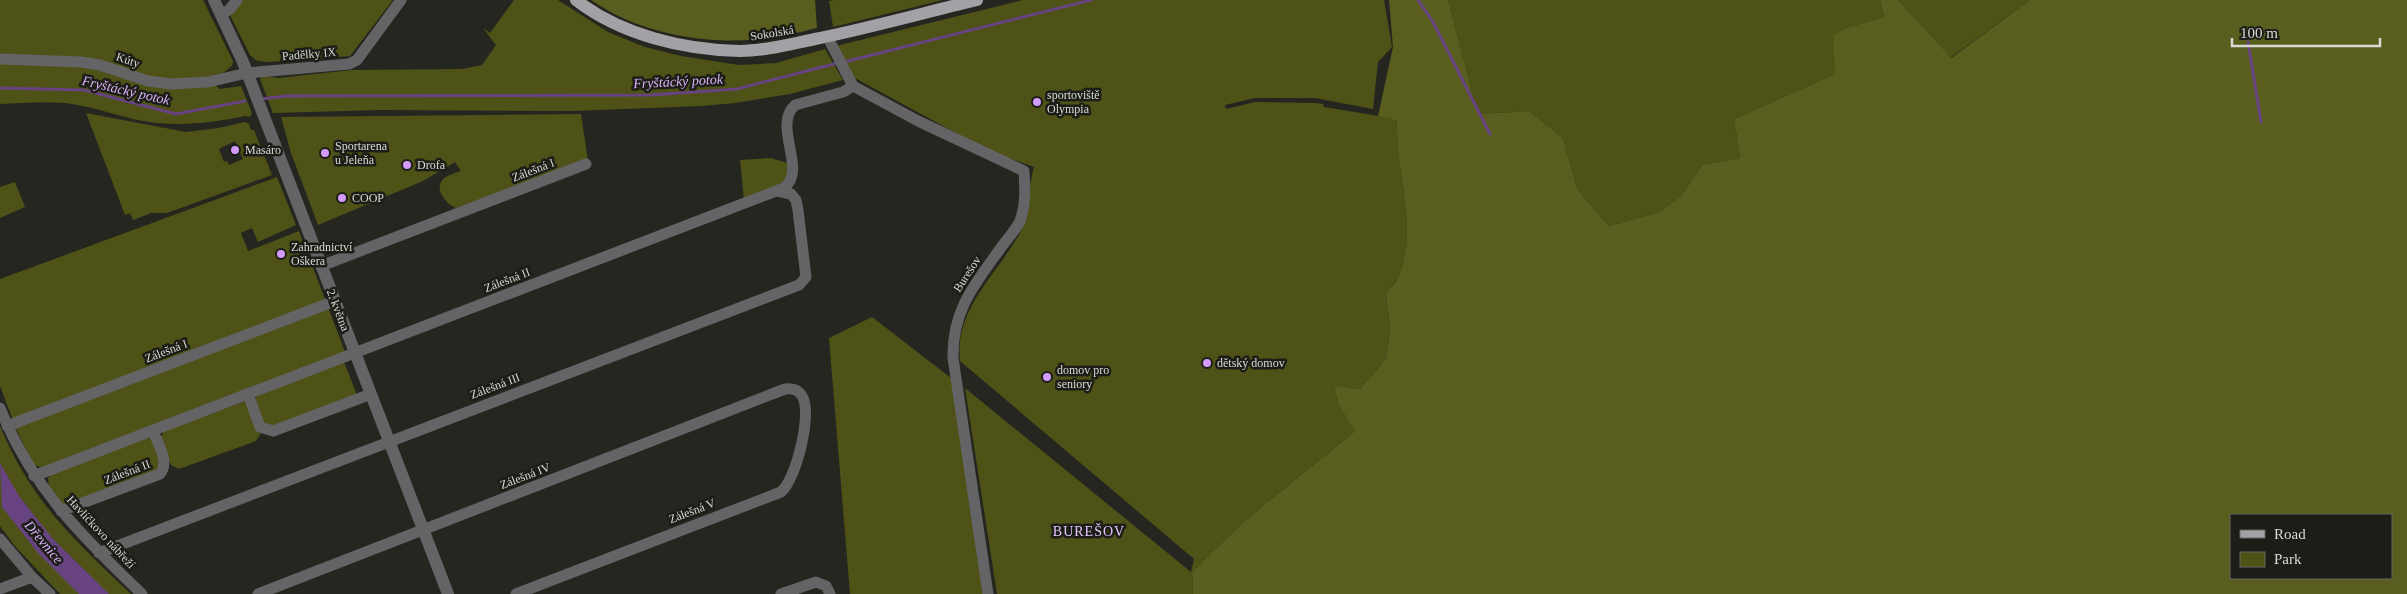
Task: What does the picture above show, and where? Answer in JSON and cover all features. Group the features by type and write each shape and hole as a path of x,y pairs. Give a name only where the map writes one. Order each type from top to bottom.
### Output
{"main road":[{"name":"Sokolská","path":"576,0 607,19 639,32 686,46 740,51 829,43 977,0"}],"street":[{"name":"2. května","path":"214,0 249,79 448,594"},
{"path":"221,15 230,9 237,0"},
{"name":"Padělky IX","path":"249,79 352,63 401,0"},
{"path":"777,191 787,185 792,178 787,120 790,111 795,105 842,92 850,82 829,43"},
{"name":"Kúty","path":"0,59 81,62 100,65 148,81 171,84 249,79"},
{"name":"Burešov","path":"850,82 918,121 1024,172 1025,201 1019,222 974,284 959,313 953,340 953,358 988,594"},
{"name":"Zálešná I","path":"321,266 586,164"},
{"name":"Zálešná II","path":"34,476 777,191"},
{"name":"Zálešná III","path":"99,553 802,283 806,277 797,205 791,194 777,191"},
{"name":"Zálešná I","path":"7,426 335,301"},
{"name":"Zálešná IV","path":"258,594 785,389 795,389 801,393"},
{"name":"Zálešná V","path":"516,594 781,492 787,484 802,441 805,403 801,393"},
{"path":"248,394 260,427 273,431 370,394"},
{"name":"Havlíčkovo nábřeží","path":"0,408 7,426 34,476 61,511 99,553 142,594"},
{"name":"Zálešná II","path":"61,511 160,474 164,468 164,460 153,431"},
{"path":"0,539 50,594"},
{"path":"0,589 32,576"},
{"path":"781,594 812,582 821,583 828,590"}],"green space":[{"path":"0,0 203,0 233,61 232,66 218,77 168,81 0,55"},
{"path":"241,0 393,0 350,56 269,62 257,61 250,55 230,15"},
{"path":"514,0 558,0 608,32 645,47 681,56 739,65 776,63 825,49 843,80 790,94 702,106 573,111 381,110 273,113 260,79 263,76 279,78 351,70 462,69 482,65 496,45 483,28 490,33"},
{"path":"591,0 815,0 817,28 765,39 720,40 697,38 652,29 610,12"},
{"path":"943,0 833,27 829,1"},
{"path":"1023,0 1384,0 1392,47 1378,62 1373,109 1315,98 1255,98 1225,105 1226,109 1255,102 1316,103 1323,104 1324,107 1397,119 1397,137 1407,236 1401,272 1386,294 1390,330 1386,359 1360,389 1334,385 1338,403 1356,430 1242,523 1192,572 1193,594 997,594 965,388 1191,572 1194,559 960,361 960,342 964,324 971,308 1012,247 1024,224 1034,167 989,151 853,77 836,46"},
{"path":"1389,0 1448,0 1478,114 1529,111 1563,138 1577,189 1609,226 1660,212 1682,195 1702,165 1740,158 1734,119 1835,74 1833,35 1849,27 1884,17 1880,0 1898,0 1951,58 2030,0 2407,0 2407,594 1193,594 1192,572 1242,523 1355,431 1338,403 1334,385 1360,389 1386,359 1390,330 1386,294 1400,274 1407,234 1397,138 1397,120 1378,116 1393,47"},
{"path":"1448,0 1880,0 1884,17 1849,27 1835,74 1734,119 1740,158 1702,165 1682,195 1660,212 1609,226 1577,189 1563,138 1529,111 1478,114"},
{"path":"1898,0 2030,0 1950,58"},
{"path":"0,64 71,64 99,70 215,85 220,89 241,86 252,113 250,117 245,116 220,121 168,124 143,121 85,106 65,103 0,104"},
{"path":"86,113 186,132 219,128 245,122 249,124 251,130 254,130 272,175 167,213 151,213 133,220 130,213 125,215","holes":["235,141 243,159 229,165 227,161 224,162 219,149"]},
{"path":"581,114 588,161 456,208 447,202 440,189 442,181 446,177 461,171 455,162 423,181 318,225 291,153 281,117"},
{"path":"771,158 787,163 788,177 780,186 744,200 740,160"},
{"path":"277,177 296,225 258,242 252,228 241,233 248,251 299,231 345,352 41,468 33,464 17,431 0,386 0,279"},
{"path":"15,182 25,207 0,218 0,187"},
{"path":"872,317 951,378 983,594 850,594 829,338"},
{"path":"344,362 357,395 271,427 264,424 254,400 258,395"},
{"path":"245,401 250,403 261,433 256,441 179,469 171,465 160,439 164,431"},
{"path":"0,426 25,476 55,518 131,594 60,594 14,545 0,526"},
{"path":"148,438 152,439 161,466 158,471 63,506 49,488 48,478 55,472"}],"water":[{"name":"Dřevnice","path":"0,463 19,496 53,539 109,594 79,594 38,553 2,507"}],"waterway":[{"name":"Fryštácký potok","path":"844,62 1091,0"},
{"path":"1418,0 1433,22 1490,134"},
{"path":"2248,42 2261,122"},
{"name":"Fryštácký potok","path":"261,99 286,96 651,95 737,89 838,63"},
{"name":"Fryštácký potok","path":"0,88 84,90 176,114 245,101"}],"place":[{"name":"sportoviště Olympia","path":"1037,102"},
{"name":"Masáro","path":"235,150"},
{"name":"Sportarena u Jeleňa","path":"325,153"},
{"name":"Drofa","path":"407,165"},
{"name":"COOP","path":"342,198"},
{"name":"Zahradnictví Oškera","path":"281,254"},
{"name":"dětský domov","path":"1207,363"},
{"name":"domov pro seniory","path":"1047,377"}],"district":[{"name":"BUREŠOV","path":"1089,531"}]}
